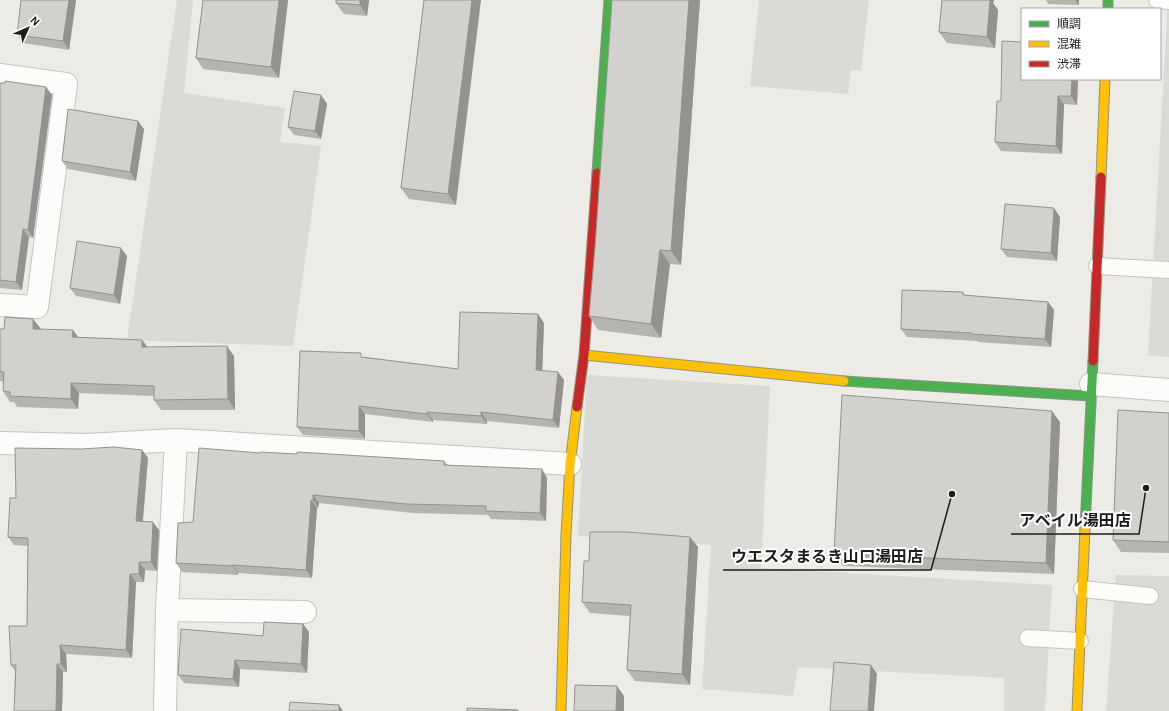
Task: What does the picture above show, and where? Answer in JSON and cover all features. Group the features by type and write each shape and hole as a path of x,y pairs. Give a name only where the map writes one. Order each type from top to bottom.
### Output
{"street":[{"path":"561,711 566,535 570,464 584,355 609,0"},
{"path":"0,75 66,84 37,307 0,305"},
{"path":"1077,711 1105,80"},
{"path":"584,355 839,381 1091,390 1169,390"},
{"path":"0,443 87,445 176,440 570,464"},
{"path":"165,711 166,610 176,440"},
{"path":"166,610 306,612"}],"lane":[{"path":"1157,0 1169,1"},
{"path":"1097,266 1169,270"},
{"path":"1082,589 1150,596"},
{"path":"1028,638 1080,641"}],"shaded area":[{"path":"177,0 193,0 184,93 285,108 280,142 321,146 293,346 127,340"},
{"path":"759,0 869,0 861,71 851,70 848,94 750,86"},
{"path":"1169,0 1169,357 1148,356"},
{"path":"587,375 770,386 761,568 1052,585 1045,711 1004,711 1004,678 798,667 793,696 702,689 711,545 578,536"},
{"path":"1116,575 1169,576 1169,711 1106,711"}],"building":[{"path":"21,0 69,0 63,41 17,35"},
{"path":"203,0 279,0 271,67 196,58"},
{"path":"336,0 360,0 360,5 336,3"},
{"path":"424,0 472,0 448,194 401,188"},
{"path":"612,0 689,0 671,251 660,250 651,324 589,316"},
{"path":"942,0 990,0 987,37 939,32"},
{"path":"1002,41 1021,42 1021,80 1072,80 1071,96 1058,96 1056,146 995,142 997,101 1001,101"},
{"path":"5,81 46,87 28,230 23,229 16,282 0,280 0,83 5,83"},
{"path":"294,91 321,95 315,131 288,127"},
{"path":"68,109 138,121 130,172 62,161"},
{"path":"1005,204 1054,208 1051,253 1001,249"},
{"path":"77,241 121,248 114,295 70,288"},
{"path":"902,290 963,292 963,295 1048,302 1045,339 901,329"},
{"path":"460,312 538,314 536,370 558,372 553,420 481,412 481,416 427,412 427,414 359,406 359,431 297,427 300,351 361,353 361,357 458,369"},
{"path":"5,317 33,319 33,329 73,330 72,337 142,340 142,347 227,346 228,399 154,400 154,386 71,383 71,399 10,396 10,392 3,391 4,372 0,371 0,329 4,329"},
{"path":"842,395 1052,411 1046,563 834,554"},
{"path":"1118,410 1169,413 1169,542 1113,540"},
{"path":"114,447 142,450 136,521 153,522 151,562 139,562 139,574 130,574 126,650 60,645 61,664 57,664 56,711 14,711 16,665 11,665 9,626 27,626 28,538 8,537 10,498 16,498 15,448 81,449"},
{"path":"199,448 260,453 297,454 297,452 444,461 444,465 542,469 540,513 486,511 486,506 407,504 313,495 313,500 311,500 306,570 176,563 178,523 193,522"},
{"path":"590,532 627,532 690,537 682,674 627,670 631,605 582,602 584,561 589,561"},
{"path":"264,622 303,624 301,664 235,660 233,679 178,675 181,629 263,636"},
{"path":"834,662 871,665 868,711 830,711"},
{"path":"575,685 617,686 616,711 574,711"},
{"path":"290,702 339,705 339,711 289,711"},
{"path":"467,708 518,710 518,711 467,711"}],"traffic: fast":[{"path":"597,173 609,0"},
{"path":"1108,0 1108,8"},
{"path":"1085,528 1093,361"},
{"path":"844,381 1090,396"}],"traffic: slow":[{"path":"1101,177 1105,80"},
{"path":"584,355 844,381"},
{"path":"561,711 566,535 570,464 577,407"},
{"path":"1077,711 1085,528"}],"traffic: jam":[{"path":"577,407 584,355 597,173"},
{"path":"1093,361 1101,177"}],"place":[{"name":"アベイル湯田店","path":"1146,488"},
{"name":"ウエスタまるき山口湯田店","path":"952,494"}]}
